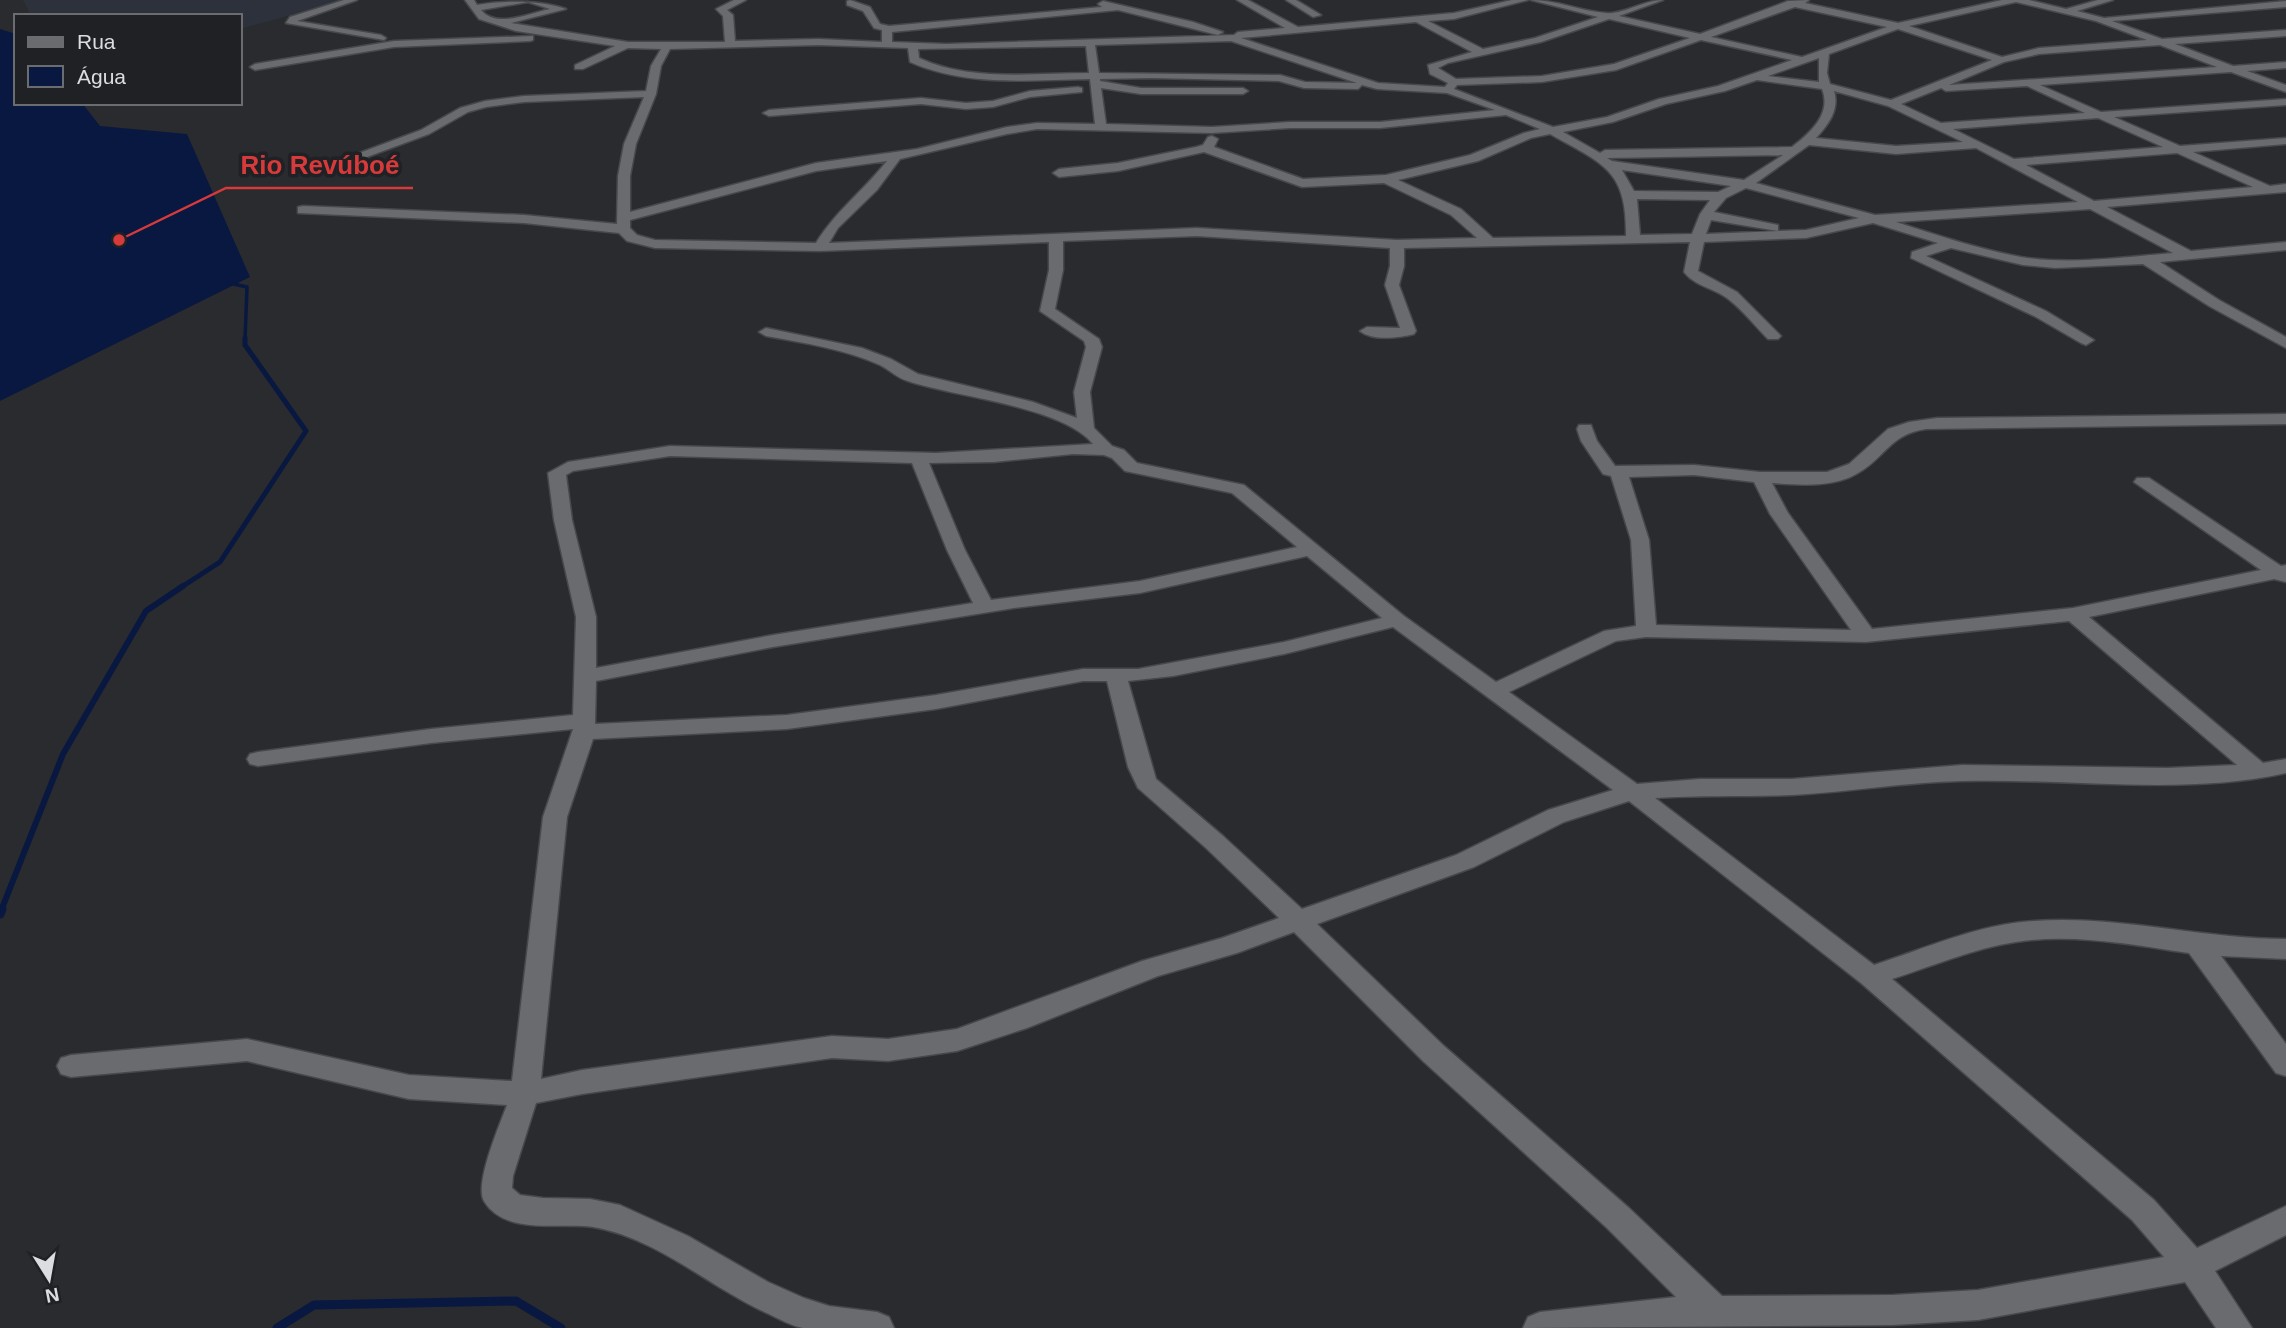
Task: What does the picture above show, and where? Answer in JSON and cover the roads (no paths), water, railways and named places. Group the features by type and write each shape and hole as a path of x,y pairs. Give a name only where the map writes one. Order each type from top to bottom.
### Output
{"street":[{"path":"353,0 293,19 291,23 414,43"},
{"path":"471,4 525,0"},
{"path":"499,23 561,9 531,0"},
{"path":"730,45 728,15 721,9 742,0"},
{"path":"1089,0 1177,19 1377,86"},
{"path":"1244,0 1299,31"},
{"path":"1290,0 1317,15"},
{"path":"471,4 482,17 499,23 560,36 628,44 667,46 806,42 913,47 1090,42 1149,44 1419,20 1479,12 1524,0"},
{"path":"1535,0 1803,60"},
{"path":"1633,238 1630,195 1624,180 1606,164 1594,154 1553,131 1451,86 1434,72 1433,67 1436,63 1538,40 1659,0"},
{"path":"1776,0 1899,26 1996,63 2028,83 2286,198"},
{"path":"913,47 914,60 919,64 948,72 1096,83 1125,90 1228,91 1304,85 1451,86 1589,73 1637,60 1805,0"},
{"path":"1204,148 1302,183 1385,179 1474,158 1512,140 1609,120 1638,108 1721,89 1899,26 2015,0 2099,19 2286,89"},
{"path":"2065,11 2109,0"},
{"path":"2256,0 2286,10"},
{"path":"850,3 866,7 871,11 877,26 889,29 1117,8"},
{"path":"2099,19 2286,4"},
{"path":"1929,6 1953,13"},
{"path":"1419,20 1482,53"},
{"path":"887,45 889,29"},
{"path":"1892,104 1996,63 2039,51 2286,33"},
{"path":"255,66 359,48 560,36"},
{"path":"1090,42 1101,127"},
{"path":"579,67 628,44"},
{"path":"667,46 656,66 651,94 630,144 624,176 624,223 632,238 655,244 820,247 1197,232 1397,244 1695,239 1806,234 1872,219 2090,205 2286,188"},
{"path":"1630,195 1720,196 1745,184 1808,141 1827,116 1831,104 1822,73 1824,53"},
{"path":"1930,89 2286,65"},
{"path":"769,113 920,101 966,106 1010,101 1030,94 1152,70 1280,78 1304,85"},
{"path":"1152,70 1153,91"},
{"path":"1755,78 1827,86 1892,104 1978,145 2192,257"},
{"path":"352,158 425,132 464,110 485,104 524,99 651,94"},
{"path":"1010,101 1027,112 1037,125"},
{"path":"1940,126 2286,102"},
{"path":"303,210 624,223 742,186 818,166 897,156 1001,130 1037,125 1212,130 1290,125 1380,125 1507,112"},
{"path":"1059,173 1118,167 1204,148 1212,141 1212,130"},
{"path":"1808,141 1896,150 1978,145"},
{"path":"2009,163 2286,141"},
{"path":"1594,154 1792,151"},
{"path":"820,247 833,226 873,187 897,156"},
{"path":"1606,164 1745,184 1824,204 1949,244 2041,263 2074,264 2192,257 2286,246"},
{"path":"1385,179 1456,212 1489,242"},
{"path":"1720,196 1695,239 1691,272 1697,278 1732,295 1773,336"},
{"path":"1707,215 1806,234"},
{"path":"1056,237 1056,270 1047,311 1091,339 1094,347 1083,392 1086,427"},
{"path":"1367,331 1409,331 1392,285 1397,266 1397,244"},
{"path":"1949,244 1917,255 1918,258 2041,314 2086,340"},
{"path":"2147,260 2214,303 2286,343"},
{"path":"766,332 846,348 890,364 902,374 1047,412 1086,427 1102,440 1107,450"},
{"path":"1585,429 1589,441 1609,470 1694,470 1760,477 1813,478 1847,472 1865,461 1892,433 1906,427 1937,423 2286,419"},
{"path":"877,1328 829,1322 798,1311 757,1293 677,1246 620,1219 590,1213 543,1212 513,1207 496,1194 525,1094 555,817 584,727 586,617 563,520 557,473 561,470 670,451 712,454 994,457 1073,449 1107,450 1118,454 1131,467 1238,489 1397,620 1632,792 1870,976 2143,1210 2193,1266 2235,1328"},
{"path":"918,457 956,550 985,607"},
{"path":"1619,472 1640,540 1646,631"},
{"path":"1760,477 1779,514 1866,636"},
{"path":"2143,482 2284,574"},
{"path":"583,677 773,641 985,607 1140,587 1311,549"},
{"path":"1496,690 1611,635 1646,631 1866,636 2073,614 2284,574"},
{"path":"2073,614 2259,772"},
{"path":"258,759 431,736 584,727 787,722 936,702 1083,675 1172,670 1260,653 1397,620"},
{"path":"1116,675 1139,767 1146,783 1297,919 1471,1090 1562,1167 1688,1289 1717,1313"},
{"path":"71,1066 247,1050 409,1087 525,1094 582,1082 832,1047 888,1050 957,1040 1017,1020 1151,968 1228,946 1297,919 1465,861 1556,816 1632,792 1700,787 1792,787 1962,773 2167,776 2259,772 2286,766"},
{"path":"1870,976 1983,940 2033,930 2094,933 2198,945 2286,949"},
{"path":"2198,945 2286,1065"},
{"path":"1540,1328 1675,1312 1893,1310 1978,1305 2193,1266 2286,1220"}],"water":[{"path":"0,29 14,33 14,105 84,105 100,126 187,134 250,277 0,401"}],"waterway":[{"path":"229,283 247,287 245,340"},
{"path":"181,587 220,562 306,431 245,345 245,340"},
{"path":"1,911 63,754 146,611 181,587"},
{"path":"0,914 2,909"},
{"path":"277,1328 314,1305 516,1301 561,1328"}],"place":[{"name":"Rio Revúboé","path":"119,240"}]}
